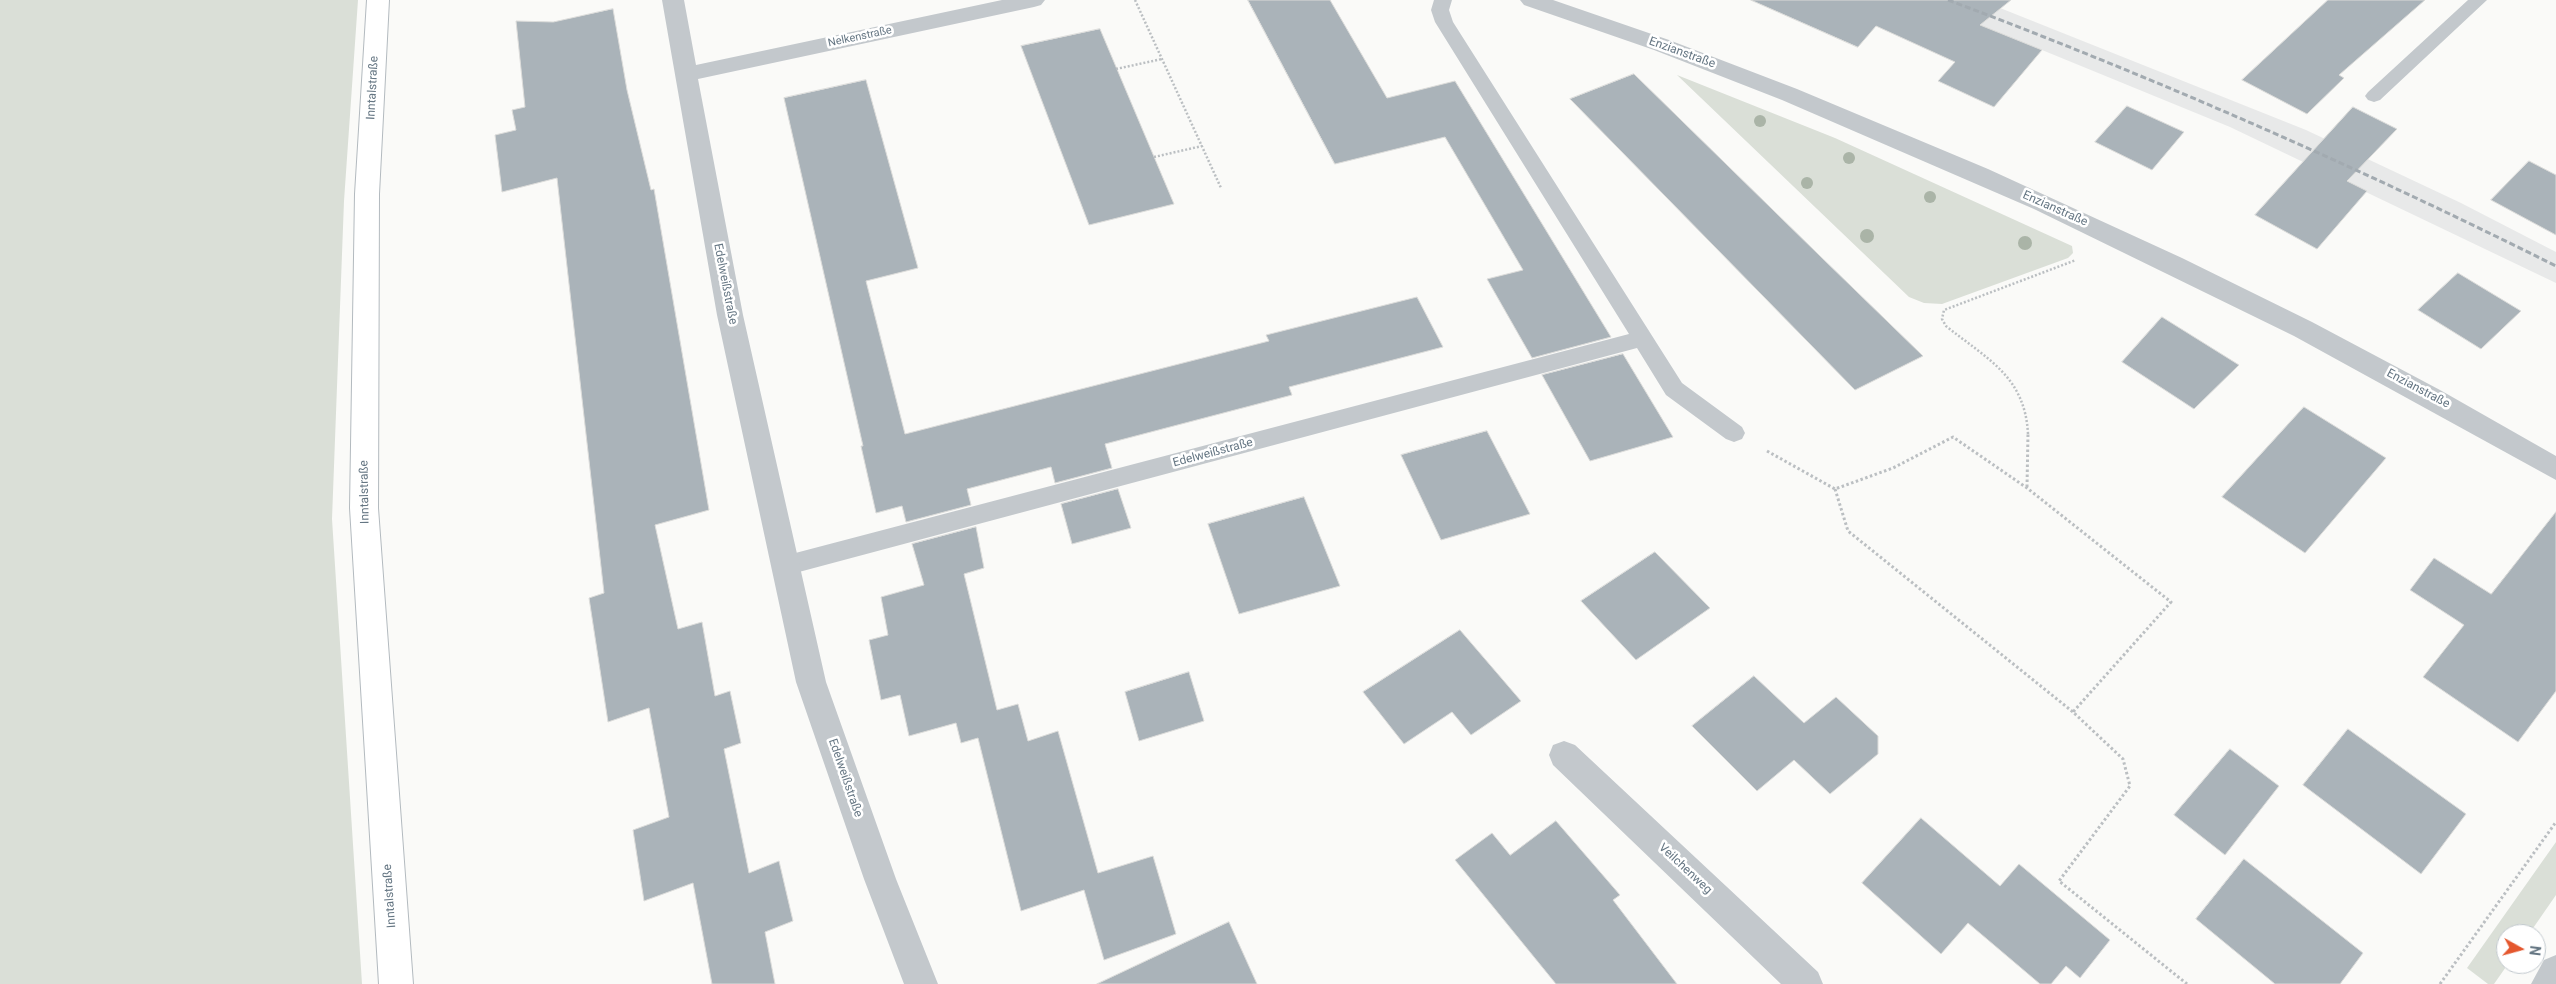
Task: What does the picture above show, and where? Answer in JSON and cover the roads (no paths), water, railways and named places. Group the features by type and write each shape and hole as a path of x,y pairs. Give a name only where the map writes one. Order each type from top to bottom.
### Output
{"main road":[{"name":"Inntalstraße","path":"378,0 367,194 364,508 396,984"}],"street":[{"name":"Edelweißstraße","path":"673,0 730,315 811,682 880,879 921,984"},
{"name":"Nelkenstraße","path":"686,74 1034,0"},
{"name":"Enzianstraße","path":"1531,0 1694,58 1851,119 2104,231 2236,295 2451,406 2556,469"},
{"name":"Veilchenweg","path":"1564,755 1806,984"},
{"path":"2548,984 2556,972"}],"lane":[{"path":"1443,0 1440,10 1444,22 1674,389 1734,433"},
{"path":"2374,96 2478,0"},
{"name":"Edelweißstraße","path":"784,566 1642,339"}],"railway":[{"path":"1948,0 2180,92 2256,125 2482,229 2556,266"}]}
